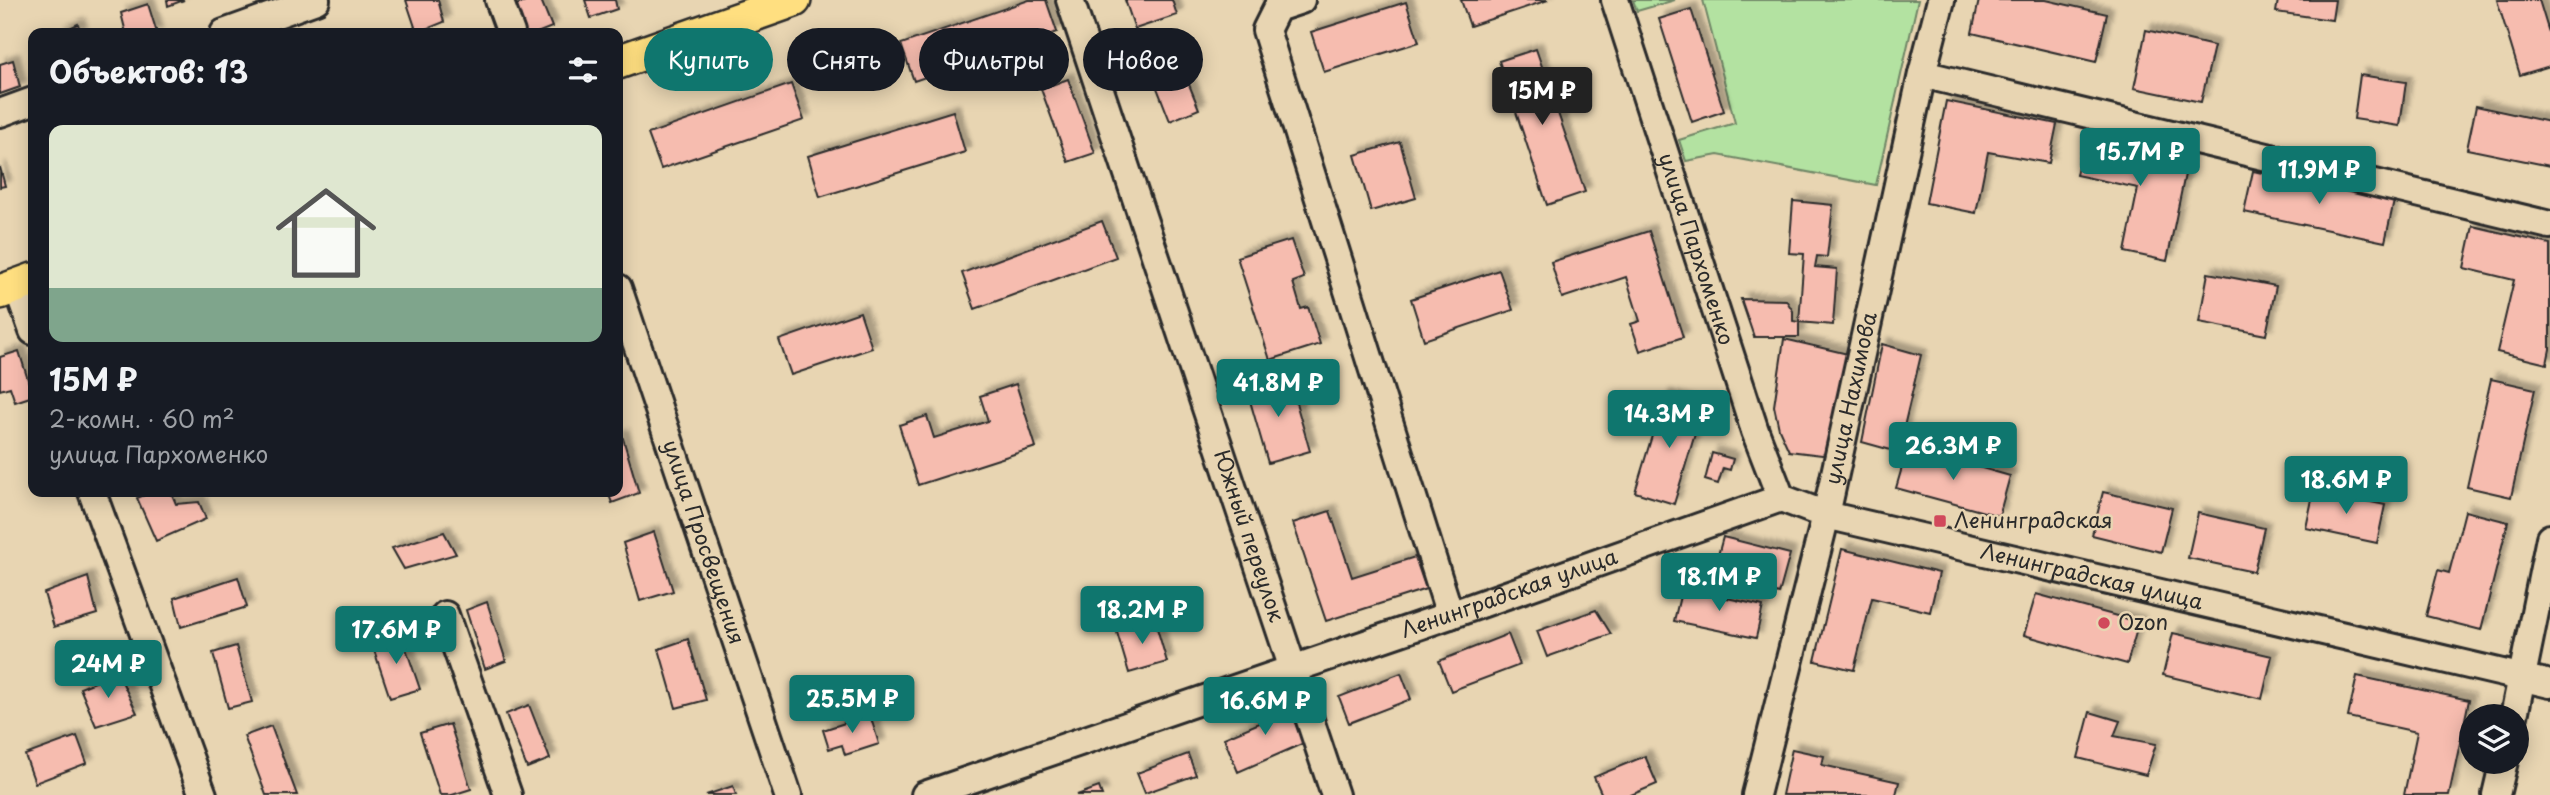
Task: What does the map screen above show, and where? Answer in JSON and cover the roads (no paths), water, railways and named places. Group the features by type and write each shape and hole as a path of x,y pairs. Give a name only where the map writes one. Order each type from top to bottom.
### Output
{"main road":[{"path":"623,60 794,0"}],"street":[{"path":"238,28 316,0"},
{"path":"499,0 510,28"},
{"name":"Южный переулок","path":"1070,0 1335,795"},
{"path":"1301,0 1277,8 1266,30 1450,615"},
{"name":"улица Пархоменко","path":"1615,0 1755,431 1781,498"},
{"name":"улица Нахимова","path":"1756,795 1826,515 1922,74 1941,0"},
{"path":"1922,74 2550,225"},
{"path":"0,113 28,103"},
{"path":"17,286 28,317"},
{"name":"улица Просвещения","path":"623,303 788,795"},
{"path":"94,497 203,795"},
{"name":"Ленинградская улица","path":"925,795 1781,498 1826,515 2550,684"},
{"path":"2516,704 2550,538"},
{"path":"445,615 508,795"},
{"path":"2496,795 2501,774"}],"place":[{"name":"Ленинградская","path":"1940,521"},
{"name":"Ozon","path":"2104,623"}]}
